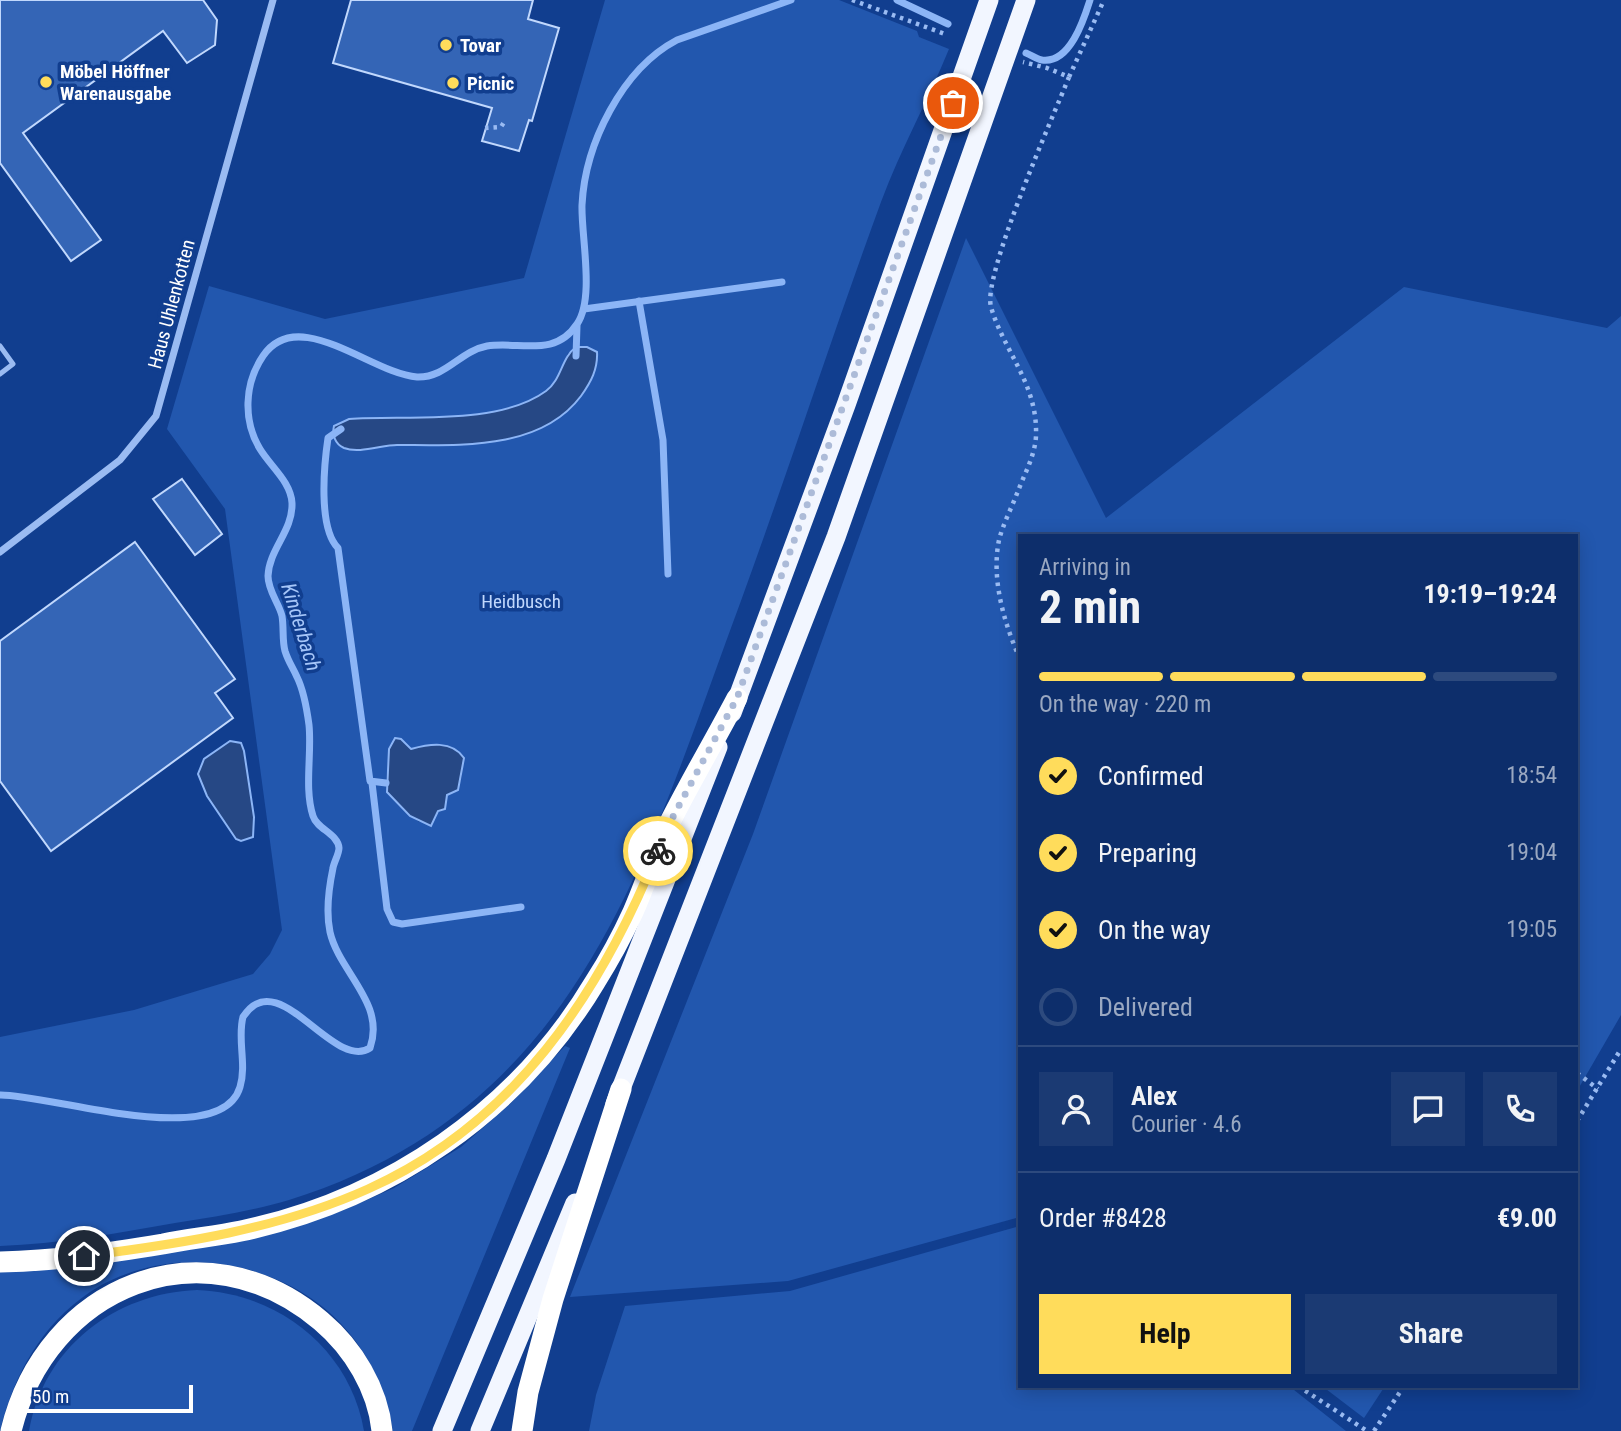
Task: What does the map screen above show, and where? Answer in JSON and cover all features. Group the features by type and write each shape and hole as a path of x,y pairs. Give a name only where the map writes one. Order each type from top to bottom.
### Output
{"highway":[{"path":"442,1431 561,1146 737,698 855,379 989,0"},
{"path":"480,1431 621,1090 831,549 1026,0"},
{"path":"0,1262 103,1254 242,1231 368,1189 403,1171 457,1135 500,1099 538,1061 594,984 632,914 668,826 737,698"},
{"path":"522,1431 528,1392 546,1322 621,1090"},
{"path":"11,1431 33,1370 65,1329 86,1309 128,1286 153,1277 189,1273 231,1276 270,1289 309,1311 350,1351 374,1398 382,1431"}],"street":[{"name":"Haus Uhlenkotten","path":"0,552 120,460 156,416 273,0"}],"lane":[{"path":"0,346 13,364 0,374"}],"path":[{"path":"852,0 945,34"},
{"path":"1018,653 1006,619 996,562 999,538 1032,455 1036,435 1032,397 995,318 989,290 998,260 1069,77 1104,0"},
{"path":"1022,62 1069,77"},
{"path":"485,128 501,127 506,119"},
{"path":"1578,1120 1621,1049"},
{"path":"1578,1074 1598,1090"},
{"path":"1301,1388 1367,1431"},
{"path":"1374,1431 1403,1388"}],"green space":[{"name":"Heidbusch","path":"605,0 839,0 917,31 919,37 949,49 881,202 760,548 672,788 634,878 590,961 536,1037 470,1103 389,1158 289,1200 232,1213 110,1234 0,1246 0,1037 134,1010 253,974 270,954 282,930 225,509 167,429 209,286 325,319 524,278","holes":["597,352 591,381 576,402 541,429 510,438 351,449 349,419 456,417 511,408 534,400 551,387 568,353","401,739 411,749 447,747 464,758 461,780 447,795 446,804 435,816 419,822 403,809 386,783 389,749"]},
{"path":"966,238 1106,518 1404,287 1607,328 1621,316 1621,1015 1578,1089 1578,534 1018,534 1018,1218 788,1281 570,1297 753,834"},
{"path":"565,1046 570,1048 412,1431 393,1431 384,1396 370,1363 357,1343 332,1315 303,1293 269,1276 233,1266 196,1262 159,1265 123,1275 90,1292 73,1305 57,1320 32,1353 13,1390 0,1431 0,1269 279,1231 344,1210 394,1188 461,1147 510,1104"},
{"path":"1018,1227 1018,1388 1292,1388 1346,1431 589,1431 596,1395 625,1306 790,1291"},
{"path":"197,1290 227,1294 255,1302 282,1314 306,1331 326,1351 343,1375 356,1402 364,1431 29,1431 37,1401 50,1374 87,1330 111,1314 138,1302"},
{"path":"1325,1388 1384,1388 1364,1418"}],"shaded area":[{"path":"576,347 587,347 597,352 595,370 588,386 564,414 544,427 521,436 472,444 397,445 356,450 344,448 335,439 334,426 349,419 451,417 503,410 526,402 551,386 567,357"},
{"path":"395,738 401,739 411,749 433,745 447,746 464,758 458,790 447,795 445,809 438,811 431,826 410,816 387,792 389,749"},
{"path":"230,741 241,743 244,751 254,817 253,837 241,841 236,839 207,796 198,774 204,759"}],"building":[{"name":"Möbel Höffner Warenausgabe","path":"0,0 203,0 217,20 215,45 187,63 163,31 23,133 101,240 71,261 0,163"},
{"name":"Tovar","path":"351,0 533,0 528,19 559,28 532,121 529,120 519,151 482,141 492,108 333,63"},
{"path":"182,479 222,534 195,555 153,499"},
{"path":"135,542 235,679 215,693 233,718 51,851 0,781 0,641"}],"waterway":[{"name":"Kinderbach","path":"0,1095 131,1115 168,1118 201,1116 226,1106 240,1087 243,1069 243,1017 257,1004 272,1002 289,1009 339,1046 355,1051 370,1048 373,1032 367,1002 342,961 330,932 329,892 339,848 335,839 315,821 310,805 310,736 306,707 299,682 285,651 282,616 268,581 269,566 289,522 292,503 288,488 254,438 248,415 252,378 263,356 278,342 295,337 315,339 399,373 417,377 436,373 469,353 487,346 548,345 568,335 577,324 585,299 586,266 582,218 585,182 590,158 610,110 639,69 677,40 791,0"},
{"name":"Kinderbach","path":"897,0 948,24"},
{"name":"Kinderbach","path":"1026,53 1042,60 1060,55 1074,39 1090,0"},
{"path":"584,309 782,282"},
{"path":"639,301 663,440 668,574"},
{"path":"576,356 577,326"},
{"path":"341,429 328,438 324,479 325,512 327,526 338,548 370,781 386,783"},
{"path":"372,783 387,909 393,922 402,924 521,907"}],"way so far":[{"path":"658,851 668,826 737,698 813,497 953,103"}],"place":[{"name":"Tovar","path":"446,45"},
{"name":"Möbel Höffner Warenausgabe","path":"46,82"},
{"name":"Picnic","path":"453,83"}],"route":[{"path":"84,1256 242,1231 329,1205 403,1171 457,1135 500,1099 538,1061 565,1027 615,947 658,851"}]}
